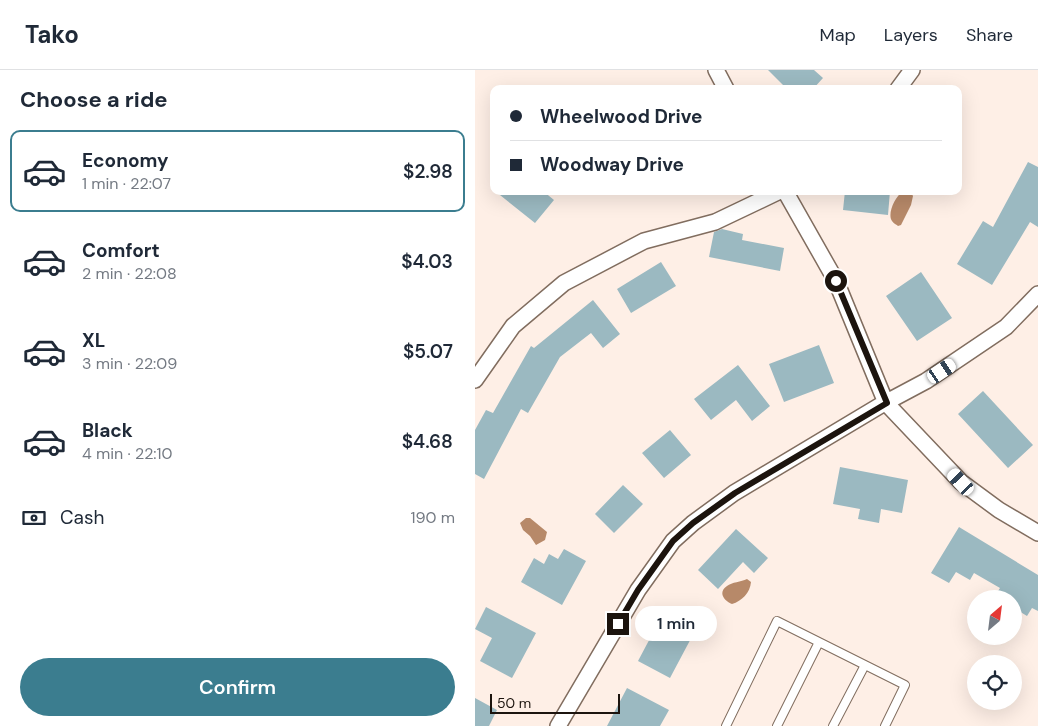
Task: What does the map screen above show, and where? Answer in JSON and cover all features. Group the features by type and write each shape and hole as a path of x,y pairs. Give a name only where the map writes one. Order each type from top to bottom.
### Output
{"street":[{"path":"716,70 724,85"},
{"path":"901,85 912,70"},
{"path":"475,380 513,326 564,283 644,241 715,222 771,195"},
{"path":"787,195 836,281 887,403 961,482 999,510 1038,533"},
{"path":"558,726 638,590 673,541 693,523 735,493 926,382 1006,328 1038,294"}],"lane":[{"path":"726,726 777,621 905,685 885,726"},
{"path":"777,726 819,642"},
{"path":"833,726 865,664"}],"shaded area":[{"path":"900,195 913,196 911,205 901,225 898,226 893,222 890,214"},
{"path":"526,518 530,518 547,532 545,540 536,545 523,530 520,523"},
{"path":"747,579 751,582 750,586 742,599 732,604 725,599 722,594 727,586"}],"building":[{"path":"768,70 814,70 823,78 817,85 783,85"},
{"path":"1028,162 1038,167 1038,227 1030,222 992,285 957,264 983,221 993,227"},
{"path":"500,195 548,195 554,200 535,223"},
{"path":"845,195 890,195 888,215 843,210"},
{"path":"722,229 743,234 742,240 784,248 780,271 709,257 714,232"},
{"path":"661,262 676,286 631,313 617,289"},
{"path":"921,272 952,318 917,341 886,296"},
{"path":"593,300 620,334 603,348 591,333 560,357 528,413 521,409 484,479 475,474 475,430 486,410 493,413 531,346 534,348"},
{"path":"819,345 834,383 784,402 769,364"},
{"path":"738,365 770,406 752,421 736,400 711,420 694,399"},
{"path":"983,391 1033,445 1008,468 958,414"},
{"path":"670,430 691,455 664,478 642,453"},
{"path":"840,467 908,480 902,513 881,509 879,523 858,519 860,509 833,504"},
{"path":"623,485 643,504 614,533 595,514"},
{"path":"959,527 1038,575 1038,611 1032,608 1027,616 1023,614 1023,590 999,590 1000,588 974,573 970,580 956,572 949,583 931,573"},
{"path":"736,529 768,558 754,573 743,562 718,589 698,570"},
{"path":"564,549 586,561 562,605 521,582 534,558 544,564 549,554 558,559"},
{"path":"486,607 536,633 512,678 480,661 492,638 475,629"},
{"path":"664,612 696,629 670,678 638,661"},
{"path":"627,688 669,710 660,726 607,726"},
{"path":"475,698 497,710 489,726 475,726"}],"route":[{"path":"618,624 638,590 673,541 693,523 735,493 881,404 887,403 836,281"}]}
